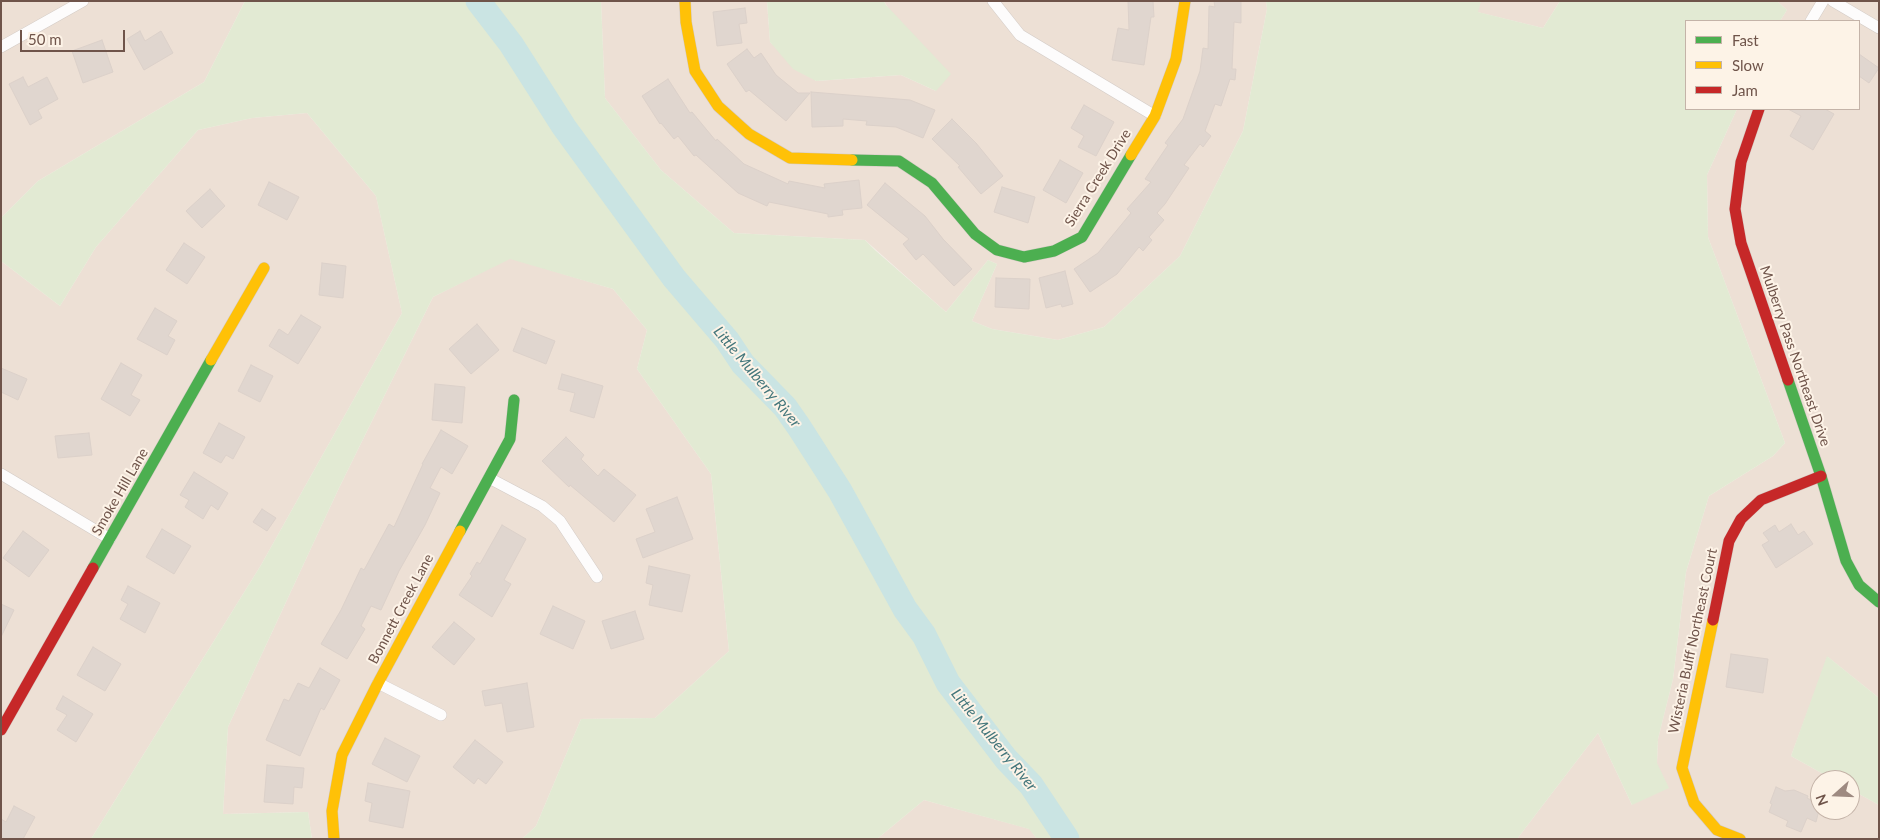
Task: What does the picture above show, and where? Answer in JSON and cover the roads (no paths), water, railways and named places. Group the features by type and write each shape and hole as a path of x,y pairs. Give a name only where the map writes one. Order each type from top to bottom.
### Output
{"street":[{"path":"1,47 83,1"},
{"name":"Sierra Creek Drive","path":"685,1 686,22 695,72 718,106 749,134 790,158 900,161 932,183 975,234 997,250 1024,257 1054,251 1082,237 1155,116 1176,59 1185,1"},
{"path":"993,1 1020,35 1155,116"},
{"path":"1812,20 1823,1"},
{"path":"1833,1 1879,28"},
{"name":"Mulberry Pass Northeast Drive","path":"1759,110 1741,162 1735,209 1741,243 1821,476 1846,560 1859,585 1879,602"},
{"name":"Smoke Hill Lane","path":"1,730 264,268"},
{"name":"Bonnett Creek Lane","path":"334,839 332,811 342,756 378,683 510,439 514,400"},
{"path":"1,474 110,539"},
{"name":"Wisteria Bulff Northeast Court","path":"1740,839 1717,830 1694,803 1682,768 1729,541 1740,519 1760,500 1821,476"},
{"path":"489,478 542,506 560,521 597,577"},
{"path":"378,683 441,715"}],"waterway":[{"name":"Little Mulberry River","path":"478,1 511,44 564,127 674,278 727,340 743,364 785,407 840,491 905,609 924,635 948,683 1006,759 1031,785 1067,839"}]}
